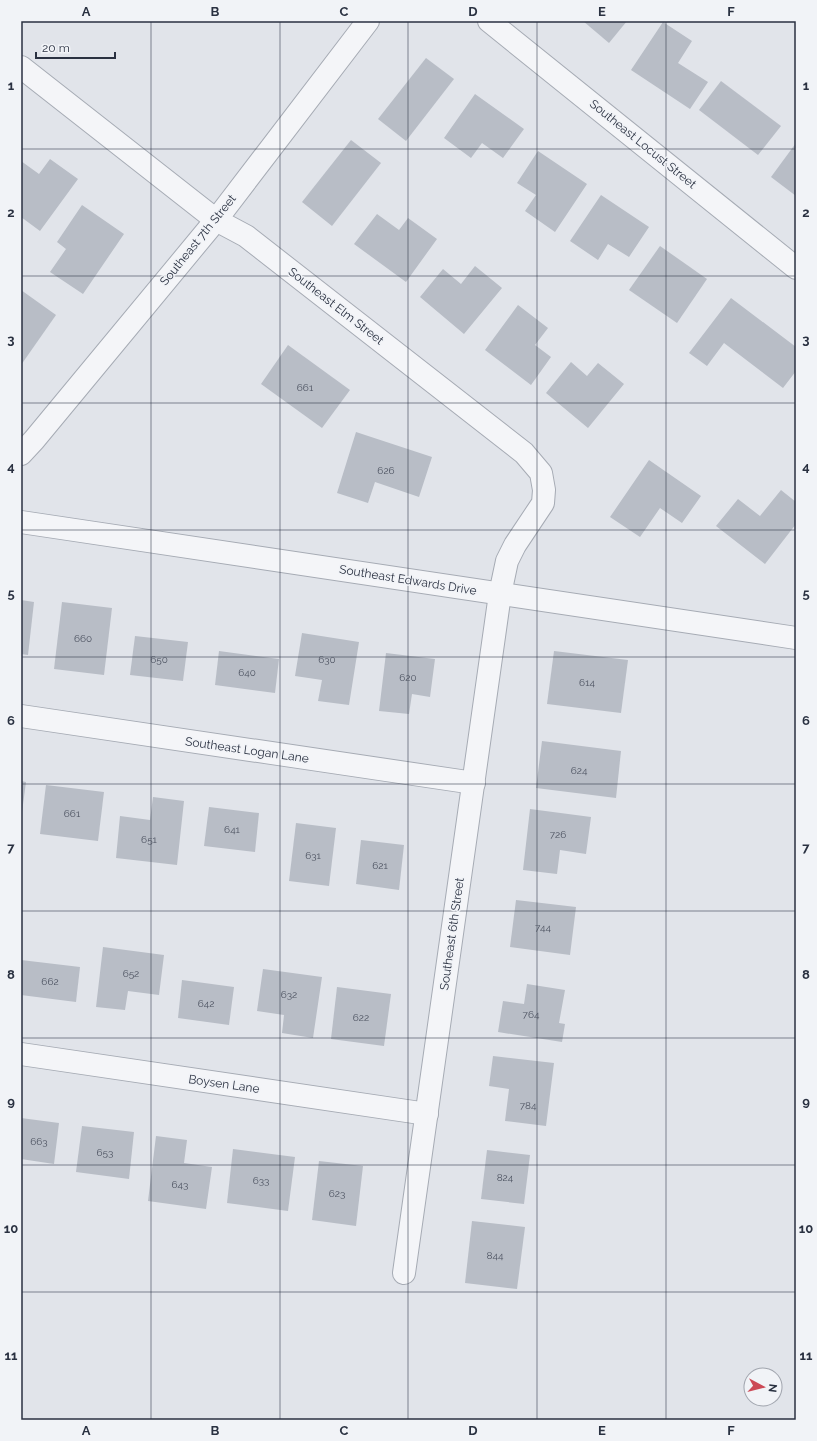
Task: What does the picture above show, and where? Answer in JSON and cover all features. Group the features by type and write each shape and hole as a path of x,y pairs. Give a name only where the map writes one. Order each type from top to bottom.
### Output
{"street":[{"name":"Southeast 7th Street","path":"21,454 216,220 368,21"},
{"name":"Southeast Locust Street","path":"489,21 796,268"},
{"name":"Southeast Elm Street","path":"21,67 216,220 246,236 524,453 541,473 544,490 543,503 515,545 507,561 500,594"},
{"name":"Southeast Edwards Drive","path":"21,522 796,638"},
{"name":"Southeast 6th Street","path":"404,1273 500,594"},
{"name":"Southeast Logan Lane","path":"21,716 474,783"},
{"name":"Boysen Lane","path":"21,1054 427,1114"}],"building":[{"path":"583,21 627,21 609,43"},
{"path":"663,22 692,41 678,63 708,82 690,109 631,70"},
{"path":"426,58 454,79 406,141 378,119"},
{"path":"721,81 781,126 758,155 699,110"},
{"path":"475,94 524,129 503,158 482,143 471,158 444,138"},
{"path":"351,140 381,163 332,226 302,202"},
{"path":"796,143 796,196 771,177"},
{"path":"538,151 587,184 555,232 525,211 536,195 517,183"},
{"path":"50,159 78,179 40,231 21,217 21,161 39,174"},
{"path":"601,195 649,227 629,257 608,244 598,260 570,241"},
{"path":"82,205 124,234 83,294 50,272 66,249 57,242"},
{"path":"377,214 399,230 408,218 437,239 406,282 354,244"},
{"path":"660,246 707,279 677,323 629,290"},
{"path":"475,266 502,288 464,334 420,297 443,269 461,284"},
{"path":"21,290 56,315 21,365"},
{"path":"731,298 796,347 796,371 783,388 724,343 707,366 689,353"},
{"path":"518,305 548,328 535,345 551,357 531,385 485,350"},
{"path":"288,345 350,390 322,428 261,384"},
{"path":"571,362 587,376 598,363 624,384 588,428 546,393"},
{"path":"356,432 432,457 419,497 375,482 368,503 337,493"},
{"path":"649,460 701,496 682,523 660,508 640,537 610,517"},
{"path":"781,490 796,502 796,524 765,564 716,526 738,499 760,516"},
{"path":"21,600 34,602 28,655 21,654"},
{"path":"62,602 112,608 104,675 54,669"},
{"path":"302,633 359,642 349,705 318,701 322,680 295,676"},
{"path":"135,636 188,642 183,681 130,675"},
{"path":"219,651 279,659 275,693 215,685"},
{"path":"554,651 628,660 621,713 547,704"},
{"path":"386,653 435,659 430,697 412,694 409,714 379,711"},
{"path":"542,741 621,751 616,798 536,788"},
{"path":"21,781 26,782 22,812 21,812"},
{"path":"46,785 104,792 98,841 40,834"},
{"path":"153,797 184,801 177,865 116,858 120,816 150,820"},
{"path":"209,807 259,813 255,852 204,846"},
{"path":"530,809 591,817 586,854 560,850 557,874 523,870"},
{"path":"296,823 336,828 329,886 289,881"},
{"path":"361,840 404,845 399,890 356,884"},
{"path":"516,900 576,907 570,955 510,947"},
{"path":"103,947 164,955 159,995 128,991 125,1010 96,1007"},
{"path":"21,960 80,967 76,1002 21,995"},
{"path":"263,969 322,977 313,1038 282,1033 284,1015 257,1011"},
{"path":"182,980 234,987 229,1025 178,1018"},
{"path":"527,984 565,990 559,1023 565,1024 562,1042 498,1032 503,1001 524,1004"},
{"path":"337,987 391,994 384,1046 331,1039"},
{"path":"493,1056 554,1063 546,1126 505,1121 509,1089 489,1086"},
{"path":"21,1118 59,1123 54,1164 21,1159"},
{"path":"82,1126 134,1132 129,1179 76,1172"},
{"path":"156,1136 187,1140 184,1163 212,1167 206,1209 148,1201"},
{"path":"233,1149 295,1157 288,1211 227,1203"},
{"path":"487,1150 530,1155 524,1204 481,1199"},
{"path":"319,1161 363,1166 356,1226 312,1220"},
{"path":"472,1221 525,1227 517,1289 465,1283"}]}
